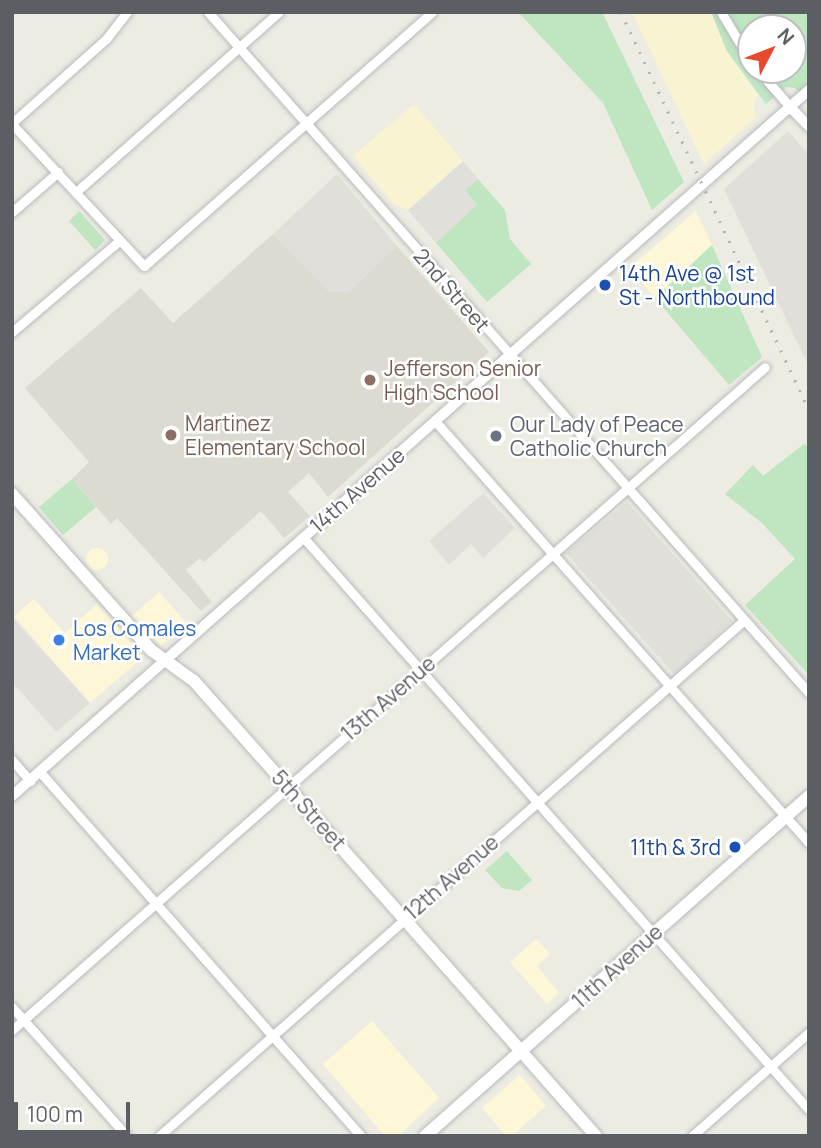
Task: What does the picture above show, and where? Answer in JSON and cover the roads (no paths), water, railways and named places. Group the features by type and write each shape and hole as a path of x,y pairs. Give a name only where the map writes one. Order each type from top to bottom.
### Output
{"main road":[{"name":"5th Street","path":"12,494 164,661 194,681 596,1136"},
{"name":"11th Avenue","path":"425,1136 809,796"}],"street":[{"path":"127,12 106,39 12,123 144,266 432,12"},
{"name":"2nd Street","path":"208,12 809,693"},
{"path":"76,192 279,12"},
{"path":"721,12 737,39"},
{"path":"770,84 809,127"},
{"name":"14th Avenue","path":"12,796 809,90"},
{"path":"12,212 58,172"},
{"path":"12,332 119,241"},
{"name":"13th Avenue","path":"12,1030 765,367"},
{"path":"435,421 809,843"},
{"path":"303,537 809,1110"},
{"name":"12th Avenue","path":"159,1136 744,620"},
{"path":"12,760 30,780"},
{"path":"40,772 361,1136"},
{"path":"12,1007 127,1136"},
{"path":"692,1136 809,1032"}],"railway":[{"path":"621,12 809,409"}],"place":[{"name":"14th Ave @ 1st St - Northbound","path":"605,285"},
{"name":"Jefferson Senior High School","path":"370,380"},
{"name":"Martinez Elementary School","path":"171,435"},
{"name":"Our Lady of Peace Catholic Church","path":"496,436"},
{"name":"Los Comales Market","path":"59,640"},
{"name":"11th & 3rd","path":"735,847"}]}
